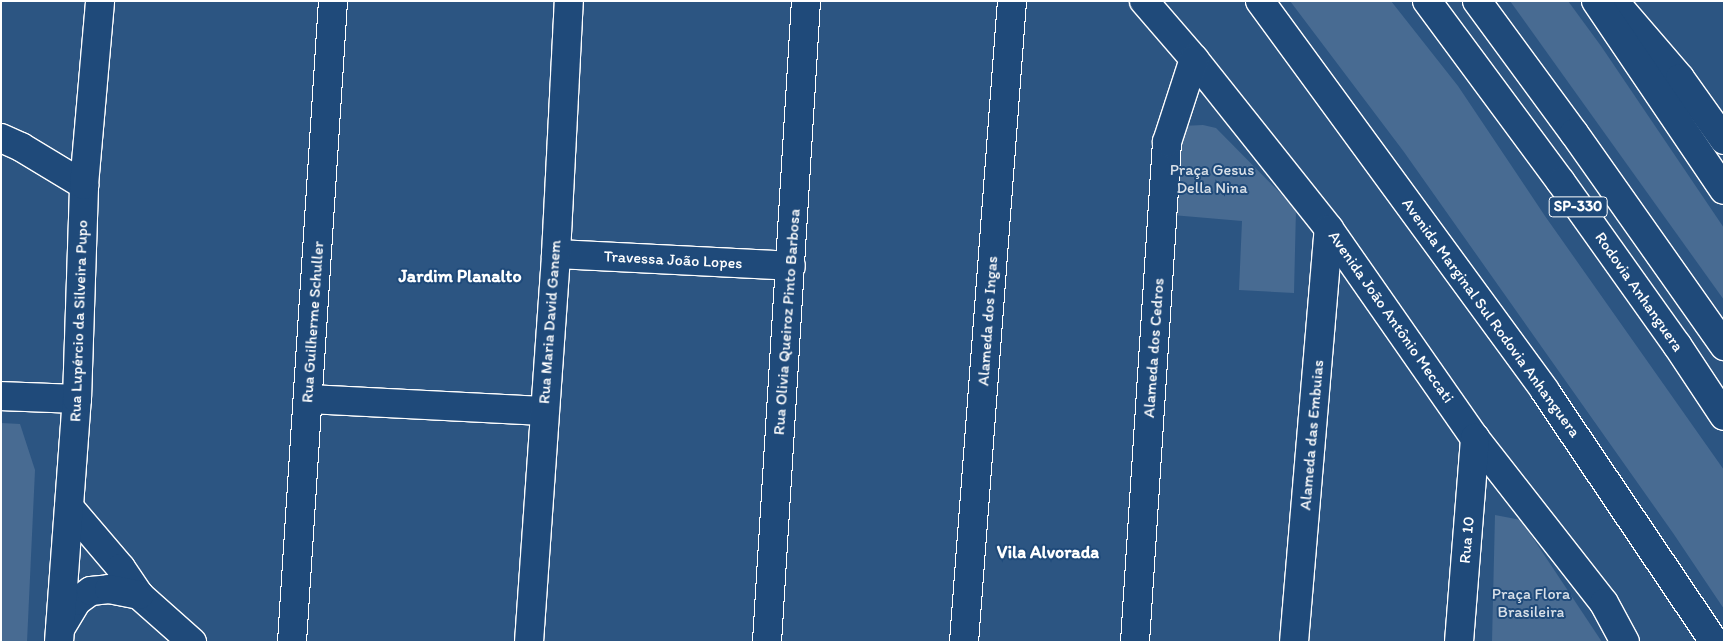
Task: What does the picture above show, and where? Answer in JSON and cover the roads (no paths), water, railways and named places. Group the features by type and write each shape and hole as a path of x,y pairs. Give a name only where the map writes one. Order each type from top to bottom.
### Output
{"main road":[{"name":"Rua Lupércio da Silveira Pupo","path":"59,635 76,400 84,186 100,1"},
{"name":"Rua Guilherme Schuller","path":"292,642 333,1"},
{"name":"Rua Maria David Ganem","path":"529,642 556,254 569,1"},
{"name":"Rua Olivia Queiroz Pinto Barbosa","path":"767,642 806,1"},
{"name":"Alameda dos Ingas","path":"964,642 1012,1"},
{"name":"Avenida João Antônio Meccati","path":"1144,1 1194,59 1329,229 1475,438 1604,603 1625,642"},
{"name":"Avenida Marginal Sul Rodovia Anhanguera","path":"1260,1 1546,391 1714,642"},
{"name":"Rodovia Anhanguera","path":"1427,1 1561,182 1677,345 1724,416"},
{"name":"SP-330","path":"1477,1 1574,133 1724,346"},
{"path":"1596,1 1724,190"},
{"path":"1614,1 1680,78 1724,140"},
{"name":"Alameda dos Cedros","path":"1135,642 1167,142 1194,59"},
{"path":"1,138 22,147 84,186"},
{"name":"Alameda das Embuias","path":"1294,642 1329,229"},
{"name":"Travessa João Lopes","path":"556,254 791,266"},
{"path":"1,396 76,400"},
{"path":"308,399 544,411"},
{"name":"Rua 10","path":"1458,642 1475,438"},
{"path":"69,507 121,568 139,595 192,642"},
{"path":"59,635 76,601 91,592 109,589 139,595"}],"district":[{"name":"Jardim Planalto","path":"460,276"},
{"name":"Vila Alvorada","path":"1048,552"}],"park label":[{"name":"Praça Gesus Della Nina","path":"1212,179"},
{"name":"Praça Flora Brasileira","path":"1531,603"}]}
